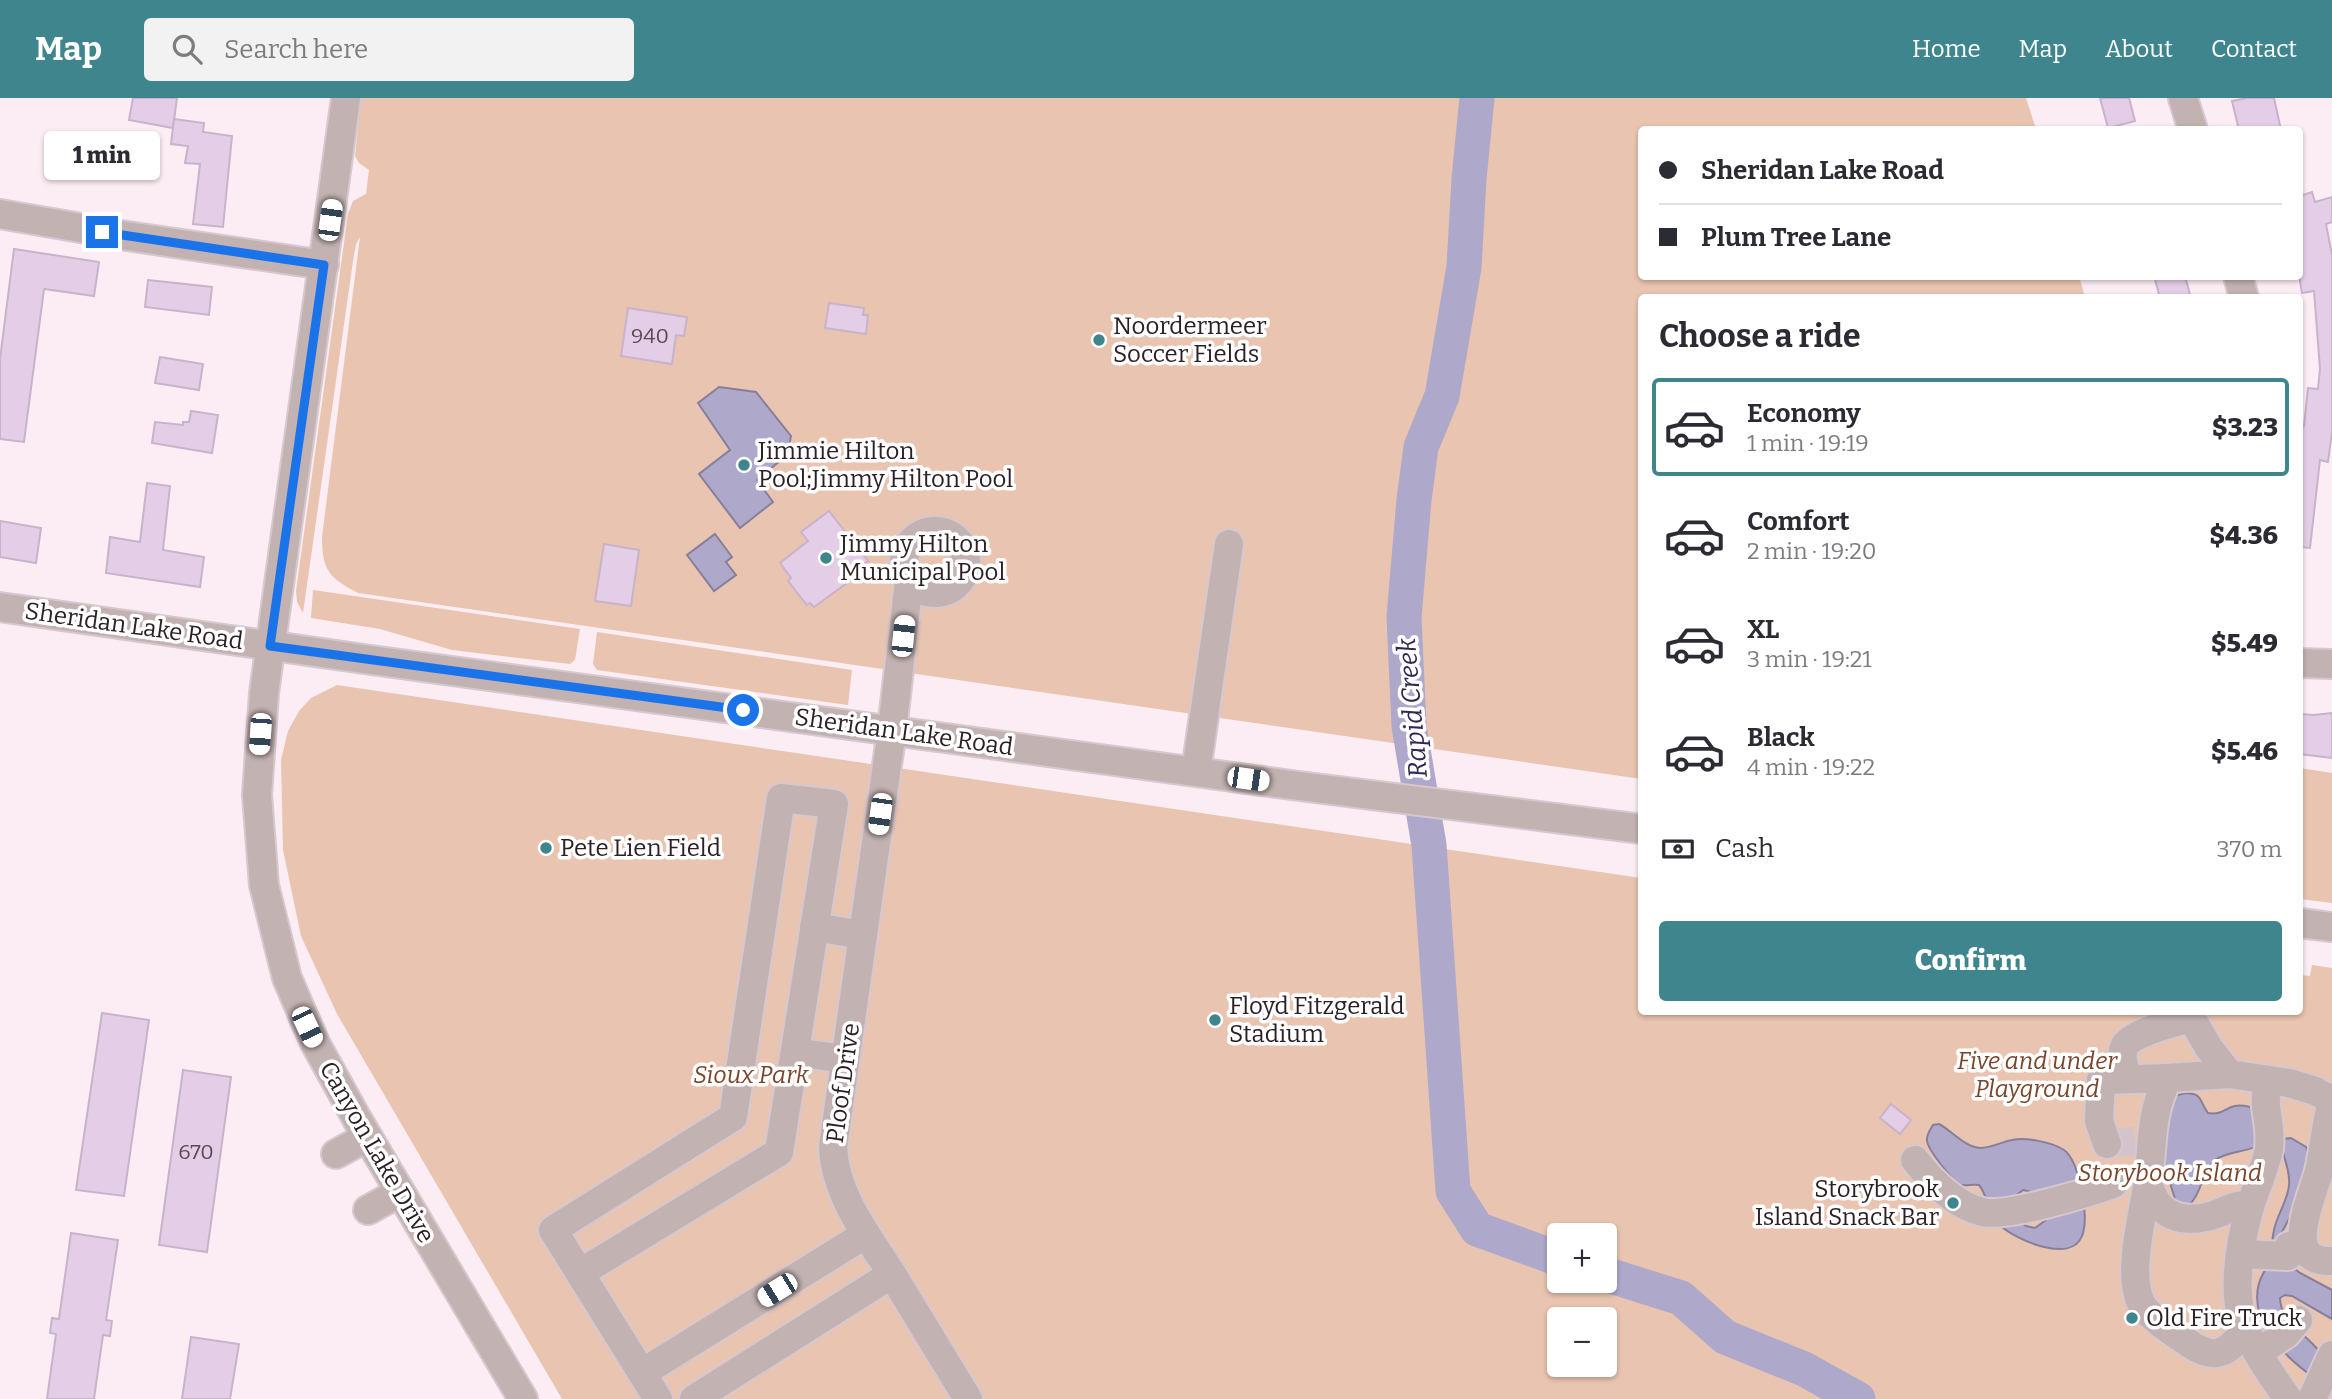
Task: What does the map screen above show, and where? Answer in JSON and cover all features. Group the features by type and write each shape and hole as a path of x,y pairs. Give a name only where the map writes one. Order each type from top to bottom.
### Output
{"street":[{"name":"Canyon Lake Drive","path":"346,98 260,734 257,795 261,859 269,913 287,978 300,1012 331,1074 523,1399"},
{"path":"2183,98 2192,126"},
{"path":"0,214 324,265"},
{"path":"1196,771 1228,544"},
{"name":"Ploof Drive","path":"909,581 892,730 833,1159 838,1183 866,1234 968,1399"},
{"name":"Sheridan Lake Road","path":"0,607 1358,794 1638,829"},
{"path":"2303,663 2332,664"},
{"path":"580,1273 779,1153 834,804 781,798 733,1117 553,1230 658,1399"},
{"path":"2303,923 2332,927"},
{"path":"814,927 863,935"},
{"path":"2128,1079 2122,1059 2124,1045 2130,1039 2175,1022 2189,1020 2195,1024 2229,1074"},
{"path":"795,1052 845,1059"},
{"path":"2106,1144 2099,1121 2101,1080 2229,1074 2315,1091 2332,1101 2320,1167 2306,1213 2302,1238 2311,1257 2318,1261 2332,1261"},
{"path":"2168,1078 2160,1095 2151,1135 2148,1184 2137,1250 2136,1269 2142,1304 2189,1343 2213,1354 2222,1353 2232,1346 2286,1334 2298,1320"},
{"path":"2268,1080 2266,1105 2270,1141 2266,1163 2250,1206 2241,1254 2238,1297 2242,1319 2263,1364 2288,1399"},
{"path":"336,1154 368,1137"},
{"path":"1915,1160 1948,1194 1965,1206 1989,1213 2020,1209 2113,1184"},
{"path":"2148,1184 2158,1204 2168,1213 2181,1218 2200,1219 2235,1205 2250,1206"},
{"path":"368,1210 400,1192"},
{"path":"642,1373 866,1234"},
{"path":"2241,1254 2288,1256 2289,1246"},
{"path":"694,1399 892,1274"},
{"path":"2314,1394 2332,1355"}],"green space":[{"path":"361,98 2026,98 2035,126 1638,126 1638,280 2080,280 2084,294 1638,294 1638,779 358,593 340,583 329,572 324,558 322,537 360,237 353,261 303,613 297,602 296,591 348,214 353,201 366,194 369,170 359,163 355,156"},
{"path":"313,590 580,629 575,660 570,664 452,650 380,629 311,618"},
{"path":"597,632 852,670 848,705 597,670 593,664"},
{"name":"Sioux Park","path":"337,685 1638,878 1638,1015 2303,1015 2303,975 2310,976 2312,965 2332,968 2332,1399 562,1399 337,1014 301,936 283,850 281,760 288,731 299,711 311,698"},
{"path":"2303,768 2332,773 2332,903 2303,899"}],"shaded area":[{"name":"Jimmie Hilton Pool;Jimmy Hilton Pool","path":"719,387 756,392 791,436 787,455 757,480 773,502 740,528 699,474 730,450 698,403"},
{"name":"Jimmie Hilton Pool;Jimmy Hilton Pool","path":"715,534 732,557 726,562 736,575 714,591 687,555"},
{"path":"2185,1093 2198,1096 2208,1113 2236,1106 2250,1107 2257,1115 2259,1145 2215,1160 2190,1204 2181,1204 2175,1199 2166,1170 2161,1131 2172,1097"},
{"path":"1939,1124 1974,1147 1984,1148 2024,1139 2064,1150 2075,1166 2084,1204 2084,1228 2076,1244 2067,1248 2043,1247 2008,1232 1996,1222 1979,1185 1958,1183 1936,1158 1927,1141 1933,1125","holes":["2023,1190 2041,1194 2047,1213 2046,1220 2035,1228 2026,1226 2020,1222 2016,1204 2018,1194"]},
{"path":"2291,1138 2306,1147 2310,1157 2302,1195 2282,1232 2286,1262 2300,1273 2332,1290 2332,1319 2292,1296 2285,1295 2280,1298 2284,1314 2319,1351 2316,1379 2293,1361 2272,1338 2259,1312 2257,1298 2259,1283 2270,1258 2275,1226 2288,1190 2289,1179 2282,1145 2283,1139"}],"building":[{"path":"133,98 177,98 173,128 129,120"},
{"path":"2100,98 2129,98 2135,121 2107,126"},
{"path":"2274,98 2280,126 2238,126 2232,101"},
{"path":"174,119 204,123 203,132 232,136 223,227 193,224 200,164 185,163 188,146 171,144"},
{"path":"2312,192 2315,202 2332,197 2332,222 2326,224 2332,255 2332,432 2328,462 2320,460 2310,548 2303,547 2303,426 2308,388 2318,389 2320,369 2314,291 2302,293 2300,282 2303,280 2303,195"},
{"path":"14,249 99,262 94,296 44,289 24,442 0,439 0,359"},
{"path":"148,280 212,287 209,315 145,307"},
{"path":"2155,280 2186,280 2190,294 2159,294"},
{"path":"829,303 864,308 863,315 868,315 866,334 825,328"},
{"path":"628,308 687,317 684,336 676,335 672,364 621,356"},
{"path":"160,357 203,364 199,390 155,383"},
{"path":"191,411 218,415 212,453 152,443 155,422 183,425 183,422 189,422"},
{"path":"147,483 170,486 163,550 204,557 200,587 106,573 110,537 140,542"},
{"name":"Jimmy Hilton Municipal Pool","path":"829,511 868,561 858,569 861,573 814,607 810,603 807,605 788,581 791,578 780,563 808,541 801,532"},
{"path":"0,521 41,528 36,563 0,557"},
{"path":"604,544 639,550 631,606 595,601"},
{"path":"2332,713 2332,758 2303,754 2303,714"},
{"path":"102,1013 149,1020 124,1196 76,1190"},
{"path":"183,1070 231,1077 207,1252 159,1245"},
{"path":"1891,1104 1911,1120 1900,1134 1880,1118"},
{"path":"71,1233 118,1240 106,1320 112,1321 110,1336 103,1335 94,1399 47,1399 56,1334 50,1333 52,1318 59,1319"},
{"path":"191,1337 239,1344 230,1399 182,1399"}],"waterway":[{"name":"Rapid Creek","path":"1477,98 1464,267 1442,396 1421,447 1414,500 1404,617 1409,726 1429,845 1453,1191 1477,1229 1547,1255"},
{"name":"Rapid Creek","path":"1617,1278 1681,1298 1725,1337 1804,1369 1858,1399"}],"tunnel":[{"path":"2107,1144 2150,1139"}],"place":[{"name":"Noordermeer Soccer Fields","path":"1099,340"},
{"name":"Jimmie Hilton Pool;Jimmy Hilton Pool","path":"744,465"},
{"name":"Jimmy Hilton Municipal Pool","path":"826,558"},
{"name":"Pete Lien Field","path":"546,848"},
{"name":"Floyd Fitzgerald Stadium","path":"1215,1020"},
{"name":"Storybrook Island Snack Bar","path":"1953,1203"},
{"name":"Old Fire Truck","path":"2132,1318"}],"route":[{"path":"102,232 324,265 270,646 743,710"}],"park label":[{"name":"Five and under Playground","path":"2037,1075"},
{"name":"Storybook Island","path":"2170,1173"}]}
